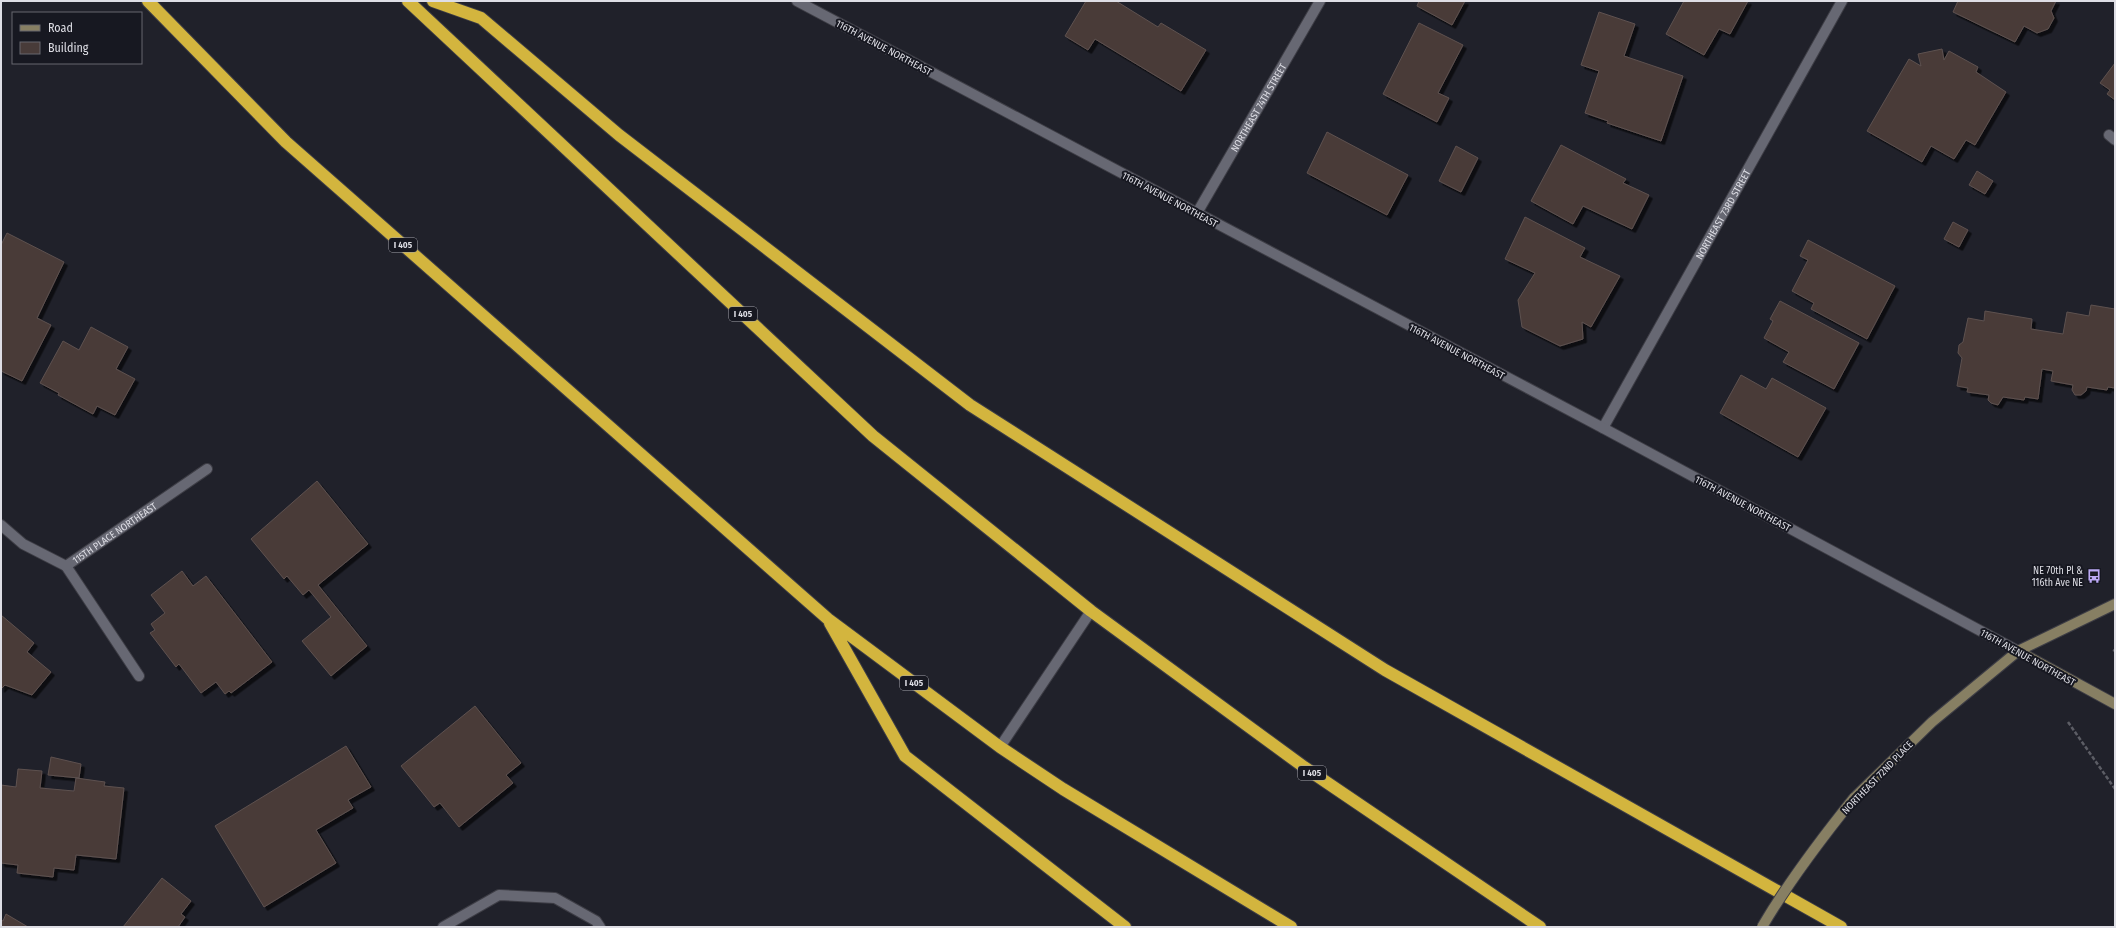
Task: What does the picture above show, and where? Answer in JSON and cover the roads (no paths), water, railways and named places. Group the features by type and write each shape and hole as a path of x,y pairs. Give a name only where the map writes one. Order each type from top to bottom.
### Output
{"highway":[{"name":"I 405","path":"148,1 286,142 828,619 1000,747 1063,790 1291,927"},
{"name":"I 405","path":"408,1 873,436 1091,611 1304,767 1540,927"},
{"path":"433,1 481,18 619,135 970,405 1385,670 1841,927"},
{"path":"828,619 905,756 1125,927"}],"main road":[{"name":"NORTHEAST 72ND PLACE","path":"1762,927 1778,900 1817,844 1854,798 1932,722 2018,651 2115,604"},
{"name":"116TH AVENUE NORTHEAST","path":"2018,651 2115,704"}],"street":[{"name":"116TH AVENUE NORTHEAST","path":"797,1 1603,428 2018,651"},
{"name":"NORTHEAST 74TH STREET","path":"1197,213 1320,1"},
{"name":"NORTHEAST 73RD STREET","path":"1603,428 1842,1"},
{"name":"115TH PLACE NORTHEAST","path":"1,525 23,544 66,566 207,469"},
{"path":"66,566 139,676"},
{"path":"1000,747 1091,611"},
{"path":"443,927 499,895 555,898 596,921 600,927"}],"place":[{"name":"NE 70th Pl & 116th Ave NE","path":"2094,576"}]}
